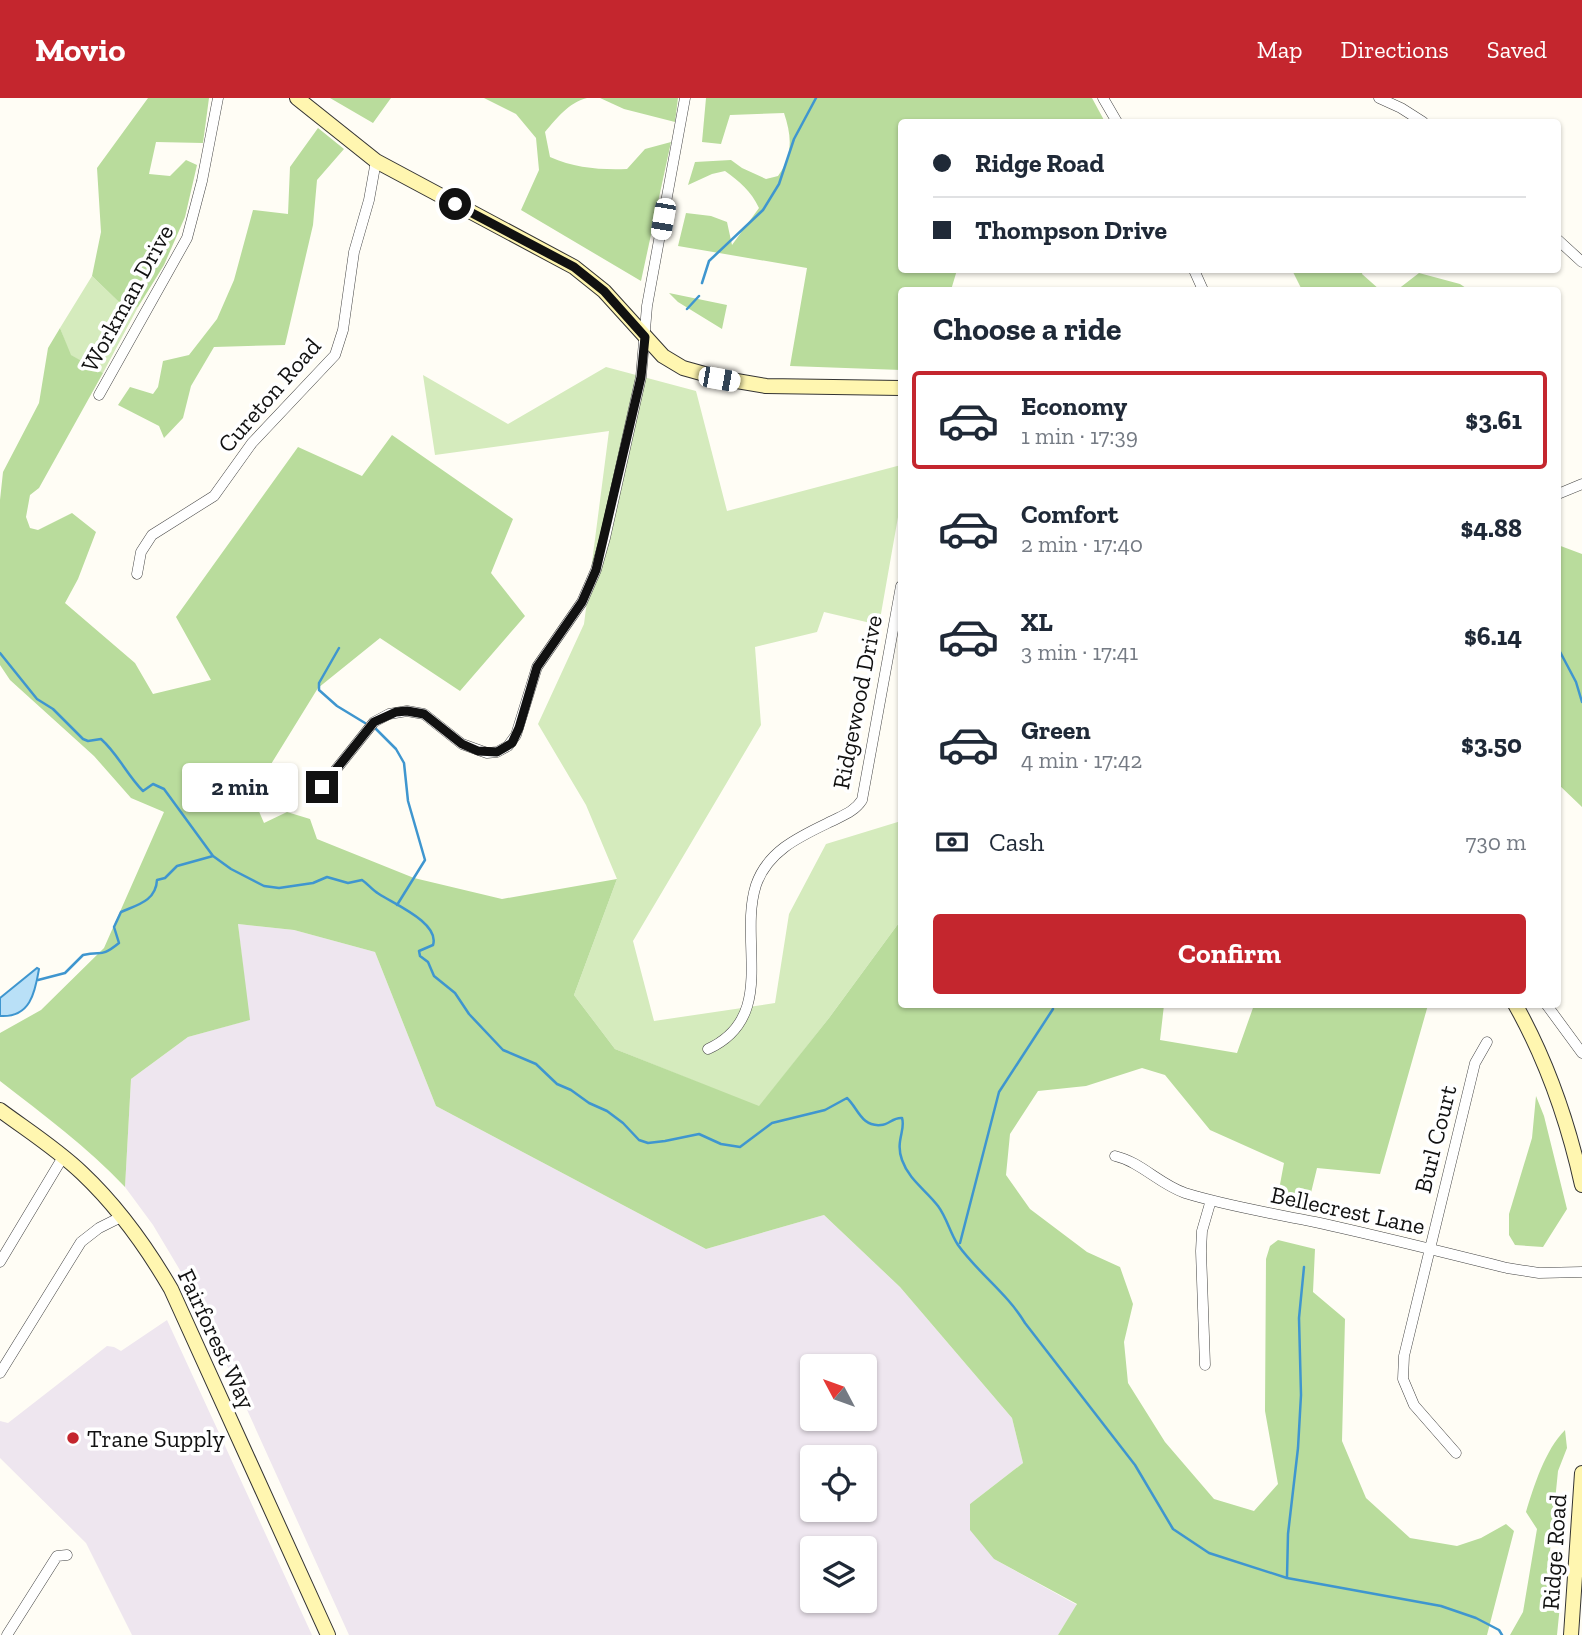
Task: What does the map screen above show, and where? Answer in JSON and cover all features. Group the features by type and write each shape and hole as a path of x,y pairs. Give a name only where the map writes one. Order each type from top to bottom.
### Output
{"street":[{"name":"Workman Drive","path":"99,395 187,238 202,181 218,98"},
{"path":"297,98 376,161 574,267 604,291 645,337 672,362 719,379 789,387 898,388"},
{"path":"322,787 374,722 396,712 424,714 462,744 478,751 497,752 512,743 537,667 582,602 596,570 641,377 647,306 685,98"},
{"path":"1103,98 1114,119"},
{"path":"1379,98 1418,119"},
{"name":"Cureton Road","path":"137,574 141,552 152,535 214,496 252,443 335,355 343,330 354,252 369,200 376,161"},
{"path":"1561,243 1582,262"},
{"path":"1561,493 1582,484"},
{"name":"Ridgewood Drive","path":"708,1049 728,1037 741,1021 748,1005 752,988 752,907 756,886 763,870 783,847 851,812 862,800 898,602"},
{"path":"1517,1008 1557,1094 1582,1185"},
{"path":"1549,1008 1582,1053"},
{"name":"Burl Court","path":"1456,1453 1414,1405 1403,1379 1404,1356 1475,1063 1487,1042"},
{"name":"Fairforest Way","path":"0,1110 81,1171 122,1216 146,1248 171,1289 328,1635"},
{"name":"Bellecrest Lane","path":"1115,1156 1136,1163 1175,1189 1211,1200 1507,1268 1539,1273 1582,1272"},
{"path":"0,1262 63,1157"},
{"path":"1205,1364 1201,1251 1202,1231 1211,1200"},
{"path":"0,1373 73,1251 99,1228 122,1216"},
{"name":"Ridge Road","path":"1571,1635 1582,1473"},
{"path":"7,1635 57,1556 67,1555"}],"shaded area":[{"path":"238,924 294,930 375,952 436,1106 706,1249 824,1215 900,1287 1012,1418 1023,1463 970,1504 994,1559 1077,1605 1058,1635 349,1635 196,1297 153,1225 125,1187 131,1079 188,1037 249,1020"},
{"path":"167,1320 312,1635 132,1635 86,1543 0,1458 0,1421 8,1423 107,1346 121,1351"}],"green space":[{"path":"148,98 209,98 203,143 156,142 149,174 170,176 186,160 197,165 185,217 164,265 138,307 121,304 92,276 101,232 97,168"},
{"path":"330,98 391,98 373,123"},
{"path":"484,98 587,98 569,107 545,132 550,157 578,166 627,169 645,149 671,142 641,281 521,210 539,170 536,138 516,114"},
{"path":"600,98 678,98 675,122 624,109"},
{"path":"706,98 1092,98 1103,119 898,119 898,273 956,273 952,287 898,287 898,370 790,366 807,268 678,246 686,213 711,216 727,222 732,245 759,208 745,187 725,171 688,185 695,162 731,160 766,179 778,176 789,153 790,138 784,113 730,115 721,144 702,142"},
{"path":"318,128 344,149 317,180 313,225 285,345 214,347 191,386 183,418 164,438 159,426 118,405 130,387 153,394 158,387 163,361 189,355 217,319 234,280 253,210 288,214 290,167"},
{"path":"1294,273 1362,273 1377,287 1300,287"},
{"path":"1419,273 1464,287 1401,287"},
{"path":"92,276 121,304 138,307 103,373 70,355 60,328"},
{"path":"669,293 727,305 722,329 678,302"},
{"path":"60,328 71,355 103,373 39,488 30,495 26,517 30,528 38,530 72,513 96,532 78,579 65,603 135,663 153,694 211,680 176,617 298,447 362,476 392,435 513,519 491,573 525,616 460,691 380,638 318,688 252,795 264,823 287,812 310,819 317,839 414,878 502,899 617,879 574,995 615,1049 759,1106 829,1018 898,924 898,1008 1164,1008 1160,1040 1237,1053 1253,1008 1427,1008 1380,1174 1317,1168 1309,1201 1301,1205 1278,1195 1284,1163 1210,1130 1165,1075 1142,1068 1086,1086 1038,1091 1010,1134 1006,1175 1030,1209 1087,1252 1120,1267 1133,1304 1124,1342 1128,1383 1165,1442 1214,1499 1254,1511 1278,1484 1265,1411 1266,1259 1270,1246 1278,1240 1315,1249 1313,1292 1345,1319 1342,1441 1366,1498 1410,1538 1457,1546 1481,1538 1506,1524 1514,1531 1487,1635 1058,1635 1077,1604 994,1559 970,1530 970,1504 1023,1463 1012,1418 900,1287 824,1215 706,1249 436,1106 375,952 294,930 238,924 250,1020 188,1037 131,1079 125,1187 80,1145 0,1081 0,1033 41,1010 104,948 164,812 131,798 94,756 10,680 0,665 0,500 3,472 39,403 48,348"},
{"path":"606,367 696,391 727,511 898,466 898,517 879,625 824,612 817,632 755,647 761,725 633,941 654,1021 775,1003 789,914 826,844 898,822 898,924 759,1107 615,1049 574,995 617,879 586,805 538,724 584,624 609,431 435,455 423,375 508,424"},
{"path":"1561,546 1582,554 1582,807 1561,787"},
{"path":"1536,1096 1544,1116 1567,1209 1543,1247 1515,1245 1509,1235 1509,1214 1532,1138"},
{"path":"1565,1430 1567,1448 1558,1471 1550,1551 1550,1571 1553,1579 1562,1585 1557,1635 1510,1635 1523,1612 1537,1529 1526,1512 1546,1458"}],"water":[{"path":"37,968 35,987 29,1002 18,1013 0,1016 0,998"}],"waterway":[{"path":"702,283 709,261 763,210 779,184 794,139 816,98"},
{"path":"687,309 699,296"},
{"path":"339,648 319,683 319,690 337,706 365,723"},
{"path":"0,653 37,699 53,709 83,739 101,739 143,791 153,784 164,789 213,856 231,869 264,886 279,888 313,883 327,877 348,883 362,880 414,915 430,929 433,937 433,945 419,951 420,956 428,962 434,976 455,993 469,1014 503,1050 536,1064 557,1084 607,1111 639,1140 648,1143 699,1134 721,1144 740,1147 772,1123 825,1110 847,1098 864,1120 874,1125 884,1125 902,1118 900,1153 909,1173 938,1206 958,1245 1010,1302 1135,1465 1173,1529 1209,1553 1287,1578 1441,1606 1476,1618 1499,1630 1502,1635"},
{"path":"1561,654 1576,682 1582,702"},
{"path":"375,728 396,749 404,763 408,801 425,860 397,905"},
{"path":"38,980 65,973 83,955 104,953 113,948 119,943 114,927 121,912 149,898 157,880 165,878 177,866 213,856"},
{"path":"960,1243 999,1092 1053,1009"},
{"path":"1287,1577 1288,1534 1301,1395 1299,1318 1304,1267"}],"place":[{"name":"Trane Supply","path":"73,1438"}],"route":[{"path":"322,787 367,729 381,716 396,712 424,714 462,744 478,751 497,752 512,743 537,667 582,602 591,584 605,538 644,362 645,337 604,291 574,267 455,204"}]}
